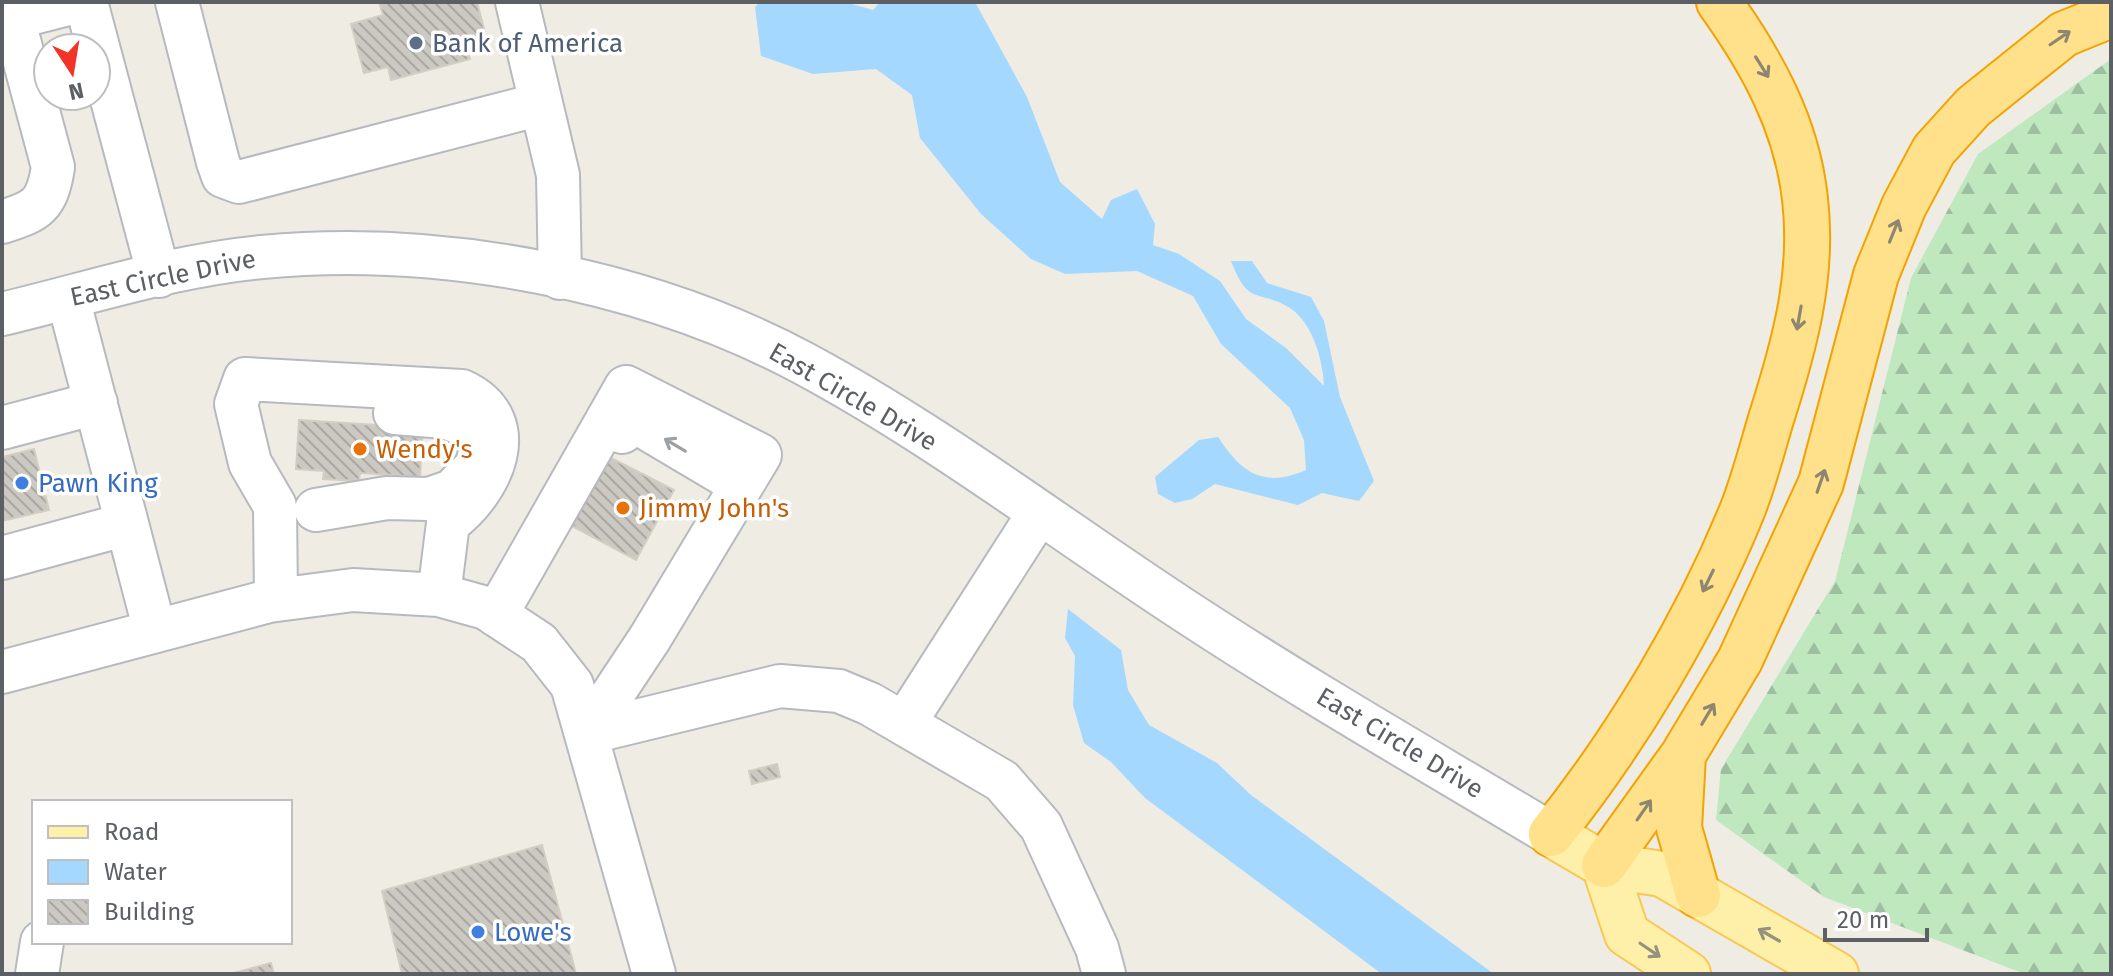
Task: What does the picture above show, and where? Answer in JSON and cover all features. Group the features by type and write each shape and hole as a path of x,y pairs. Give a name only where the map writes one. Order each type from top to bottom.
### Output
{"highway":[{"path":"1551,834 1584,793 1647,696 1697,604 1742,511 1795,346 1808,268 1805,199 1795,146 1772,83 1719,2"},
{"path":"1604,865 1683,755 1740,660 1821,483 1876,275 1904,206 1934,150 1973,107 2064,34 2111,15"},
{"path":"1683,755 1679,828 1698,895"}],"main road":[{"name":"East Circle Drive","path":"1551,834 1604,865 1662,874 1836,974"},
{"path":"1604,865 1627,934 1688,974"}],"street":[{"path":"2,222 33,213 50,191 53,167 8,20 76,2"},
{"path":"86,2 159,276"},
{"path":"177,2 218,162 223,176 239,182 541,104"},
{"path":"517,2 558,175 560,278"},
{"name":"East Circle Drive","path":"2,314 159,276 264,256 356,255 489,265 560,278 648,300 726,326 804,363 970,465 1199,621 1551,834"},
{"path":"68,298 155,631"},
{"path":"276,600 275,506 250,463 237,400 245,379 462,391 479,399 497,430 493,469 480,494 448,523 439,595"},
{"path":"496,615 626,387 760,455 650,638 587,733"},
{"path":"237,400 445,417 474,428 481,446 477,466 452,491 429,499 387,498 316,510"},
{"path":"2,428 96,403"},
{"path":"542,574 620,434 630,426 641,425 742,485"},
{"path":"275,506 448,523"},
{"path":"904,724 1039,513"},
{"path":"2,558 127,524"},
{"path":"2,672 276,600 353,590 439,595 486,608 539,643 572,685 654,974"},
{"path":"587,733 780,686 839,691 904,724 1002,781 1041,826 1097,948 1104,974"},
{"path":"37,974 42,944"}],"green space":[{"path":"2111,59 2111,974 2025,974 1824,897 1716,820 1721,769 1835,581 1911,278 1978,154"}],"water":[{"path":"760,2 845,2 873,10 880,2 975,2 1027,97 1060,182 1102,219 1111,200 1137,189 1155,224 1153,245 1179,254 1220,281 1246,319 1286,348 1324,386 1319,354 1305,323 1290,308 1249,291 1237,276 1231,261 1252,261 1267,283 1311,297 1324,321 1340,397 1374,481 1359,501 1322,493 1298,505 1215,484 1192,499 1175,503 1158,494 1155,477 1199,440 1218,437 1235,460 1254,474 1277,478 1306,470 1304,440 1290,408 1221,344 1193,296 1137,271 1065,274 1031,259 981,214 920,138 912,95 876,69 813,74 761,56 755,7"},
{"path":"1068,609 1121,650 1128,690 1149,725 1217,763 1251,795 1494,974 1382,974 1145,798 1111,762 1084,743 1073,705 1075,656 1065,638"}],"building":[{"name":"Bank of America","path":"379,2 477,2 487,40 466,46 470,59 391,80 388,67 364,73 351,24 383,15"},
{"name":"Wendy's","path":"299,420 423,428 420,477 360,473 359,481 323,479 324,471 296,469"},
{"name":"Pawn King","path":"34,449 49,510 2,521 2,457"},
{"name":"Jimmy John's","path":"609,457 674,490 636,560 572,526"},
{"path":"777,764 780,777 752,784 749,771"},
{"name":"Lowe's","path":"542,845 576,974 402,974 382,891"},
{"path":"271,963 274,974 230,974"}],"place":[{"name":"Bank of America","path":"416,43"},
{"name":"Wendy's","path":"360,449"},
{"name":"Pawn King","path":"22,483"},
{"name":"Jimmy John's","path":"623,508"},
{"name":"Lowe's","path":"478,932"}]}
